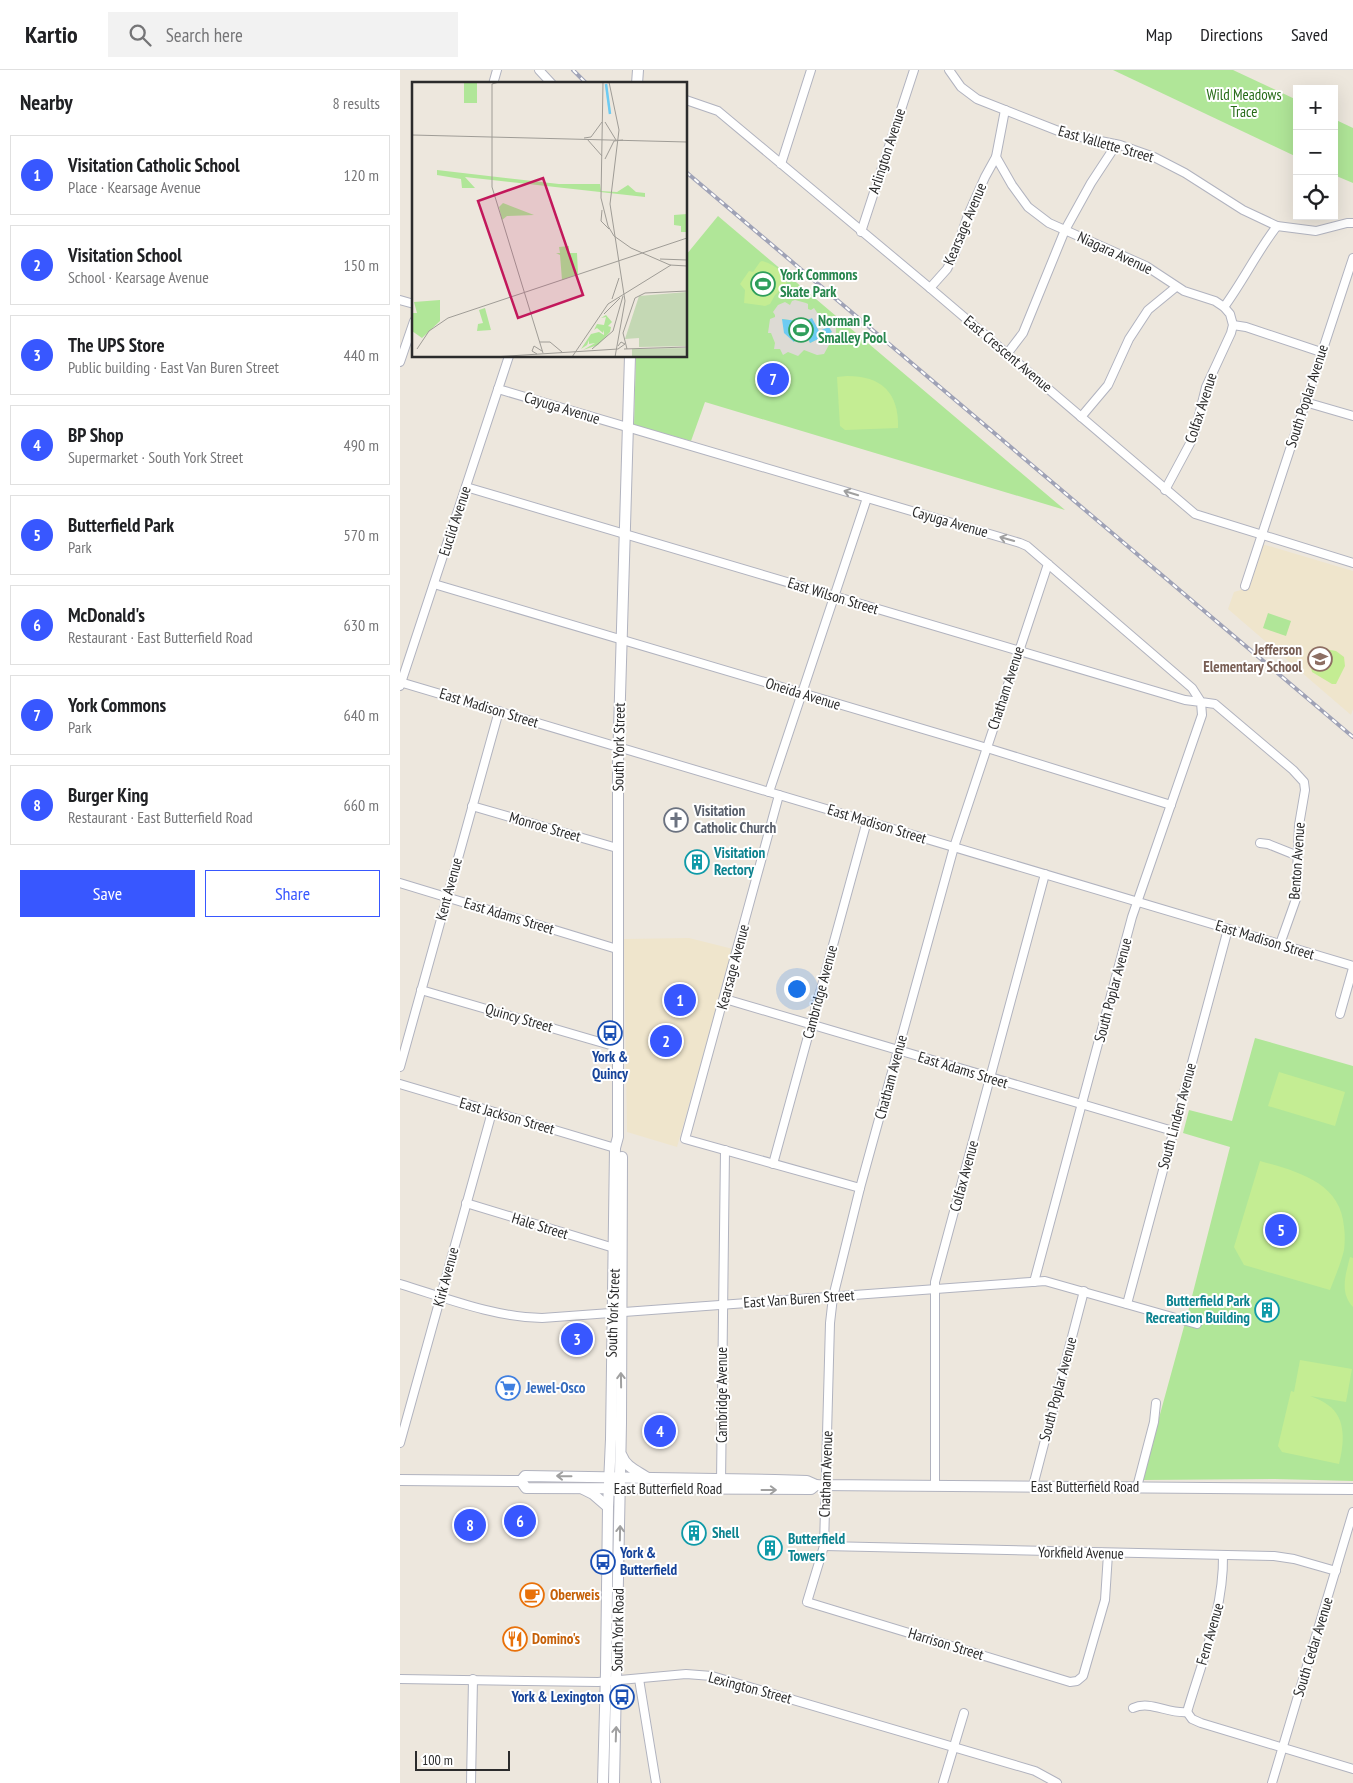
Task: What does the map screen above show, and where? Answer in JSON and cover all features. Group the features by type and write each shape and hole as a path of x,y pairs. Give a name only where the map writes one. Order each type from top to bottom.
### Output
{"main road":[{"name":"South York Street","path":"621,1477 614,1248 619,747 630,358"},
{"name":"South York Street","path":"609,1489 616,1312 623,1251 622,1148 616,1142"},
{"path":"621,1454 623,1460 629,1466 647,1477"},
{"name":"East Butterfield Road","path":"521,1481 525,1476 647,1477 807,1481 821,1485 1353,1489"},
{"name":"South York Road","path":"614,1783 621,1477"},
{"name":"East Butterfield Road","path":"400,1480 521,1481"},
{"name":"East Butterfield Road","path":"521,1481 526,1488 721,1490 811,1489 821,1485"},
{"path":"582,1488 593,1494 608,1507"},
{"name":"South York Road","path":"603,1783 609,1489"}],"street":[{"path":"540,70 550,82"},
{"path":"781,164 811,70"},
{"name":"Arlington Avenue","path":"861,232 914,70"},
{"name":"East Vallette Street","path":"949,70 966,91 977,99 1066,134 1138,150 1170,164 1228,202 1276,226 1316,231 1347,223 1353,224"},
{"name":"East Crescent Avenue","path":"688,101 718,111 1198,516 1353,563"},
{"path":"996,157 1005,110"},
{"path":"1008,354 1023,333 1064,230 1115,144"},
{"name":"Niagara Avenue","path":"996,157 1012,185 1028,207 1044,220 1132,259 1160,274 1176,287 1215,301 1224,307"},
{"name":"Kearsage Avenue","path":"930,288 947,269 984,177 996,157"},
{"path":"1276,226 1259,250 1237,290 1224,307 1230,314 1232,325 1246,327 1321,352"},
{"name":"South Poplar Avenue","path":"1245,586 1353,258"},
{"path":"1081,417 1108,385 1129,339 1148,310 1176,287"},
{"name":"Colfax Avenue","path":"1165,490 1194,436 1206,387 1231,333 1232,325"},
{"path":"400,362 412,327"},
{"name":"Euclid Avenue","path":"400,683 508,358"},
{"name":"Cayuga Avenue","path":"498,389 1027,546 1192,688 1201,702 1215,704 1299,775 1304,782 1305,790 1302,805"},
{"path":"1305,402 1353,416"},
{"name":"East Wilson Street","path":"466,487 1185,700 1201,702"},
{"path":"769,792 867,498"},
{"name":"Chatham Avenue","path":"807,1602 824,1546 821,1485 833,1298 860,1188 954,847 1048,564"},
{"name":"Oneida Avenue","path":"434,584 987,748 1171,805"},
{"name":"East Madison Street","path":"400,683 1353,967"},
{"name":"South Poplar Avenue","path":"1034,1282 1132,917 1202,715 1201,702"},
{"name":"Kent Avenue","path":"400,1067 498,711"},
{"name":"Kearsage Avenue","path":"725,1150 685,1139 725,999 779,795"},
{"name":"Benton Avenue","path":"1280,944 1295,902 1299,825 1302,805"},
{"name":"Monroe Street","path":"472,806 618,848"},
{"name":"Cambridge Avenue","path":"773,1164 866,821"},
{"path":"1260,843 1268,844 1298,856"},
{"name":"Colfax Avenue","path":"935,1486 935,1282 1045,874"},
{"name":"East Adams Street","path":"400,883 617,949"},
{"name":"South Linden Avenue","path":"1127,1304 1228,929"},
{"path":"1340,1014 1353,967"},
{"name":"Quincy Street","path":"421,990 617,1047"},
{"name":"East Adams Street","path":"725,999 1173,1131"},
{"name":"East Jackson Street","path":"400,1084 492,1112 616,1142"},
{"name":"Kirk Avenue","path":"400,1443 492,1112"},
{"path":"725,1150 860,1188"},
{"name":"Cambridge Avenue","path":"721,1490 725,1150"},
{"name":"Hale Street","path":"466,1203 614,1248"},
{"name":"East Van Buren Street","path":"400,1284 493,1312 524,1318 542,1318 1050,1281 1197,1324"},
{"name":"South Poplar Avenue","path":"1032,1486 1084,1291"},
{"path":"1137,1487 1154,1422 1156,1403"},
{"name":"South Cedar Avenue","path":"1272,1783 1353,1512"},
{"name":"Yorkfield Avenue","path":"824,1546 1285,1557 1336,1571"},
{"name":"Harrison Street","path":"807,1602 1070,1682 1077,1681 1083,1676 1106,1600 1108,1554"},
{"name":"Fern Avenue","path":"1187,1712 1218,1607 1223,1577 1223,1555"},
{"name":"Lexington Street","path":"400,1679 606,1682 686,1674 716,1677 1034,1771 1057,1783"},
{"path":"471,1783 473,1679"},
{"name":"South York Road","path":"639,1679 656,1783"},
{"path":"1133,1708 1140,1704 1170,1712 1187,1712 1192,1719 1201,1723 1353,1770"},
{"path":"943,1783 964,1713"}],"shaded area":[{"path":"795,300 808,304 808,309 814,308 820,317 832,323 836,328 836,337 824,354 817,355 804,350 798,356 788,352 783,355 780,349 774,349 775,343 771,333 768,333 770,319 775,317 773,312 778,305 785,302 790,305","holes":["782,319 804,322 819,331 832,332 810,343 806,334 799,333 794,342"]},
{"name":"Jefferson Elementary School","path":"1262,544 1353,571 1353,709 1351,715 1228,609 1234,592 1248,588"},
{"path":"689,938 733,949 677,1147 627,1132 624,939"}],"green space":[{"name":"Wild Meadows Trace","path":"1113,70 1233,70 1293,98 1293,155"},
{"path":"1338,121 1353,128 1353,183 1338,177"},
{"path":"718,216 1065,510 705,402 691,441 634,425 636,358 688,358 688,253"},
{"name":"York Commons Skate Park","path":"762,261 771,264 779,270 785,276 786,284 775,295 770,304 765,306 744,303 745,290 740,284 749,271 753,272"},
{"path":"847,376 869,379 886,388 895,405 898,428 845,430 840,426 837,377"},
{"path":"1268,613 1291,621 1286,636 1263,628"},
{"path":"1318,650 1336,651 1344,657 1345,666 1336,684 1332,684 1312,672 1310,664"},
{"path":"1255,1038 1353,1066 1353,1481 1275,1479 1142,1480 1188,1312 1230,1147 1183,1133 1189,1110 1232,1121"},
{"path":"1279,1072 1345,1092 1335,1126 1268,1106"},
{"path":"1260,1161 1302,1174 1326,1189 1335,1199 1341,1212 1345,1244 1330,1290 1244,1265 1234,1247"},
{"path":"1350,1257 1353,1258 1353,1307 1346,1295 1345,1289"},
{"path":"1300,1360 1352,1369 1346,1402 1310,1396 1334,1410 1341,1424 1343,1440 1339,1464 1282,1452 1278,1446 1291,1391 1294,1392"}],"water":[{"name":"Norman P. Smalley Pool","path":"812,318 819,331 829,327 832,332 810,343 806,334 799,333 794,342 784,333 782,319 804,322"}],"railway":[{"path":"573,70 585,82"},
{"path":"688,174 1353,737"}],"place":[{"name":"York Commons Skate Park","path":"763,284"},
{"name":"Norman P. Smalley Pool","path":"801,330"},
{"name":"York Commons","path":"773,379"},
{"name":"Jefferson Elementary School","path":"1320,659"},
{"name":"Visitation Catholic Church","path":"676,820"},
{"name":"Visitation Rectory","path":"697,862"},
{"name":"Visitation Catholic School","path":"680,1000"},
{"name":"York & Quincy","path":"610,1033"},
{"name":"Visitation School","path":"666,1041"},
{"name":"Butterfield Park","path":"1281,1230"},
{"name":"Butterfield Park Recreation Building","path":"1267,1310"},
{"name":"The UPS Store","path":"577,1339"},
{"name":"Jewel-Osco","path":"508,1388"},
{"name":"BP Shop","path":"660,1431"},
{"name":"McDonald's","path":"520,1521"},
{"name":"Burger King","path":"470,1525"},
{"name":"Shell","path":"694,1533"},
{"name":"Butterfield Towers","path":"770,1548"},
{"name":"York & Butterfield","path":"603,1562"},
{"name":"Oberweis","path":"532,1595"},
{"name":"Domino's","path":"515,1639"},
{"name":"York & Lexington","path":"622,1697"}]}
